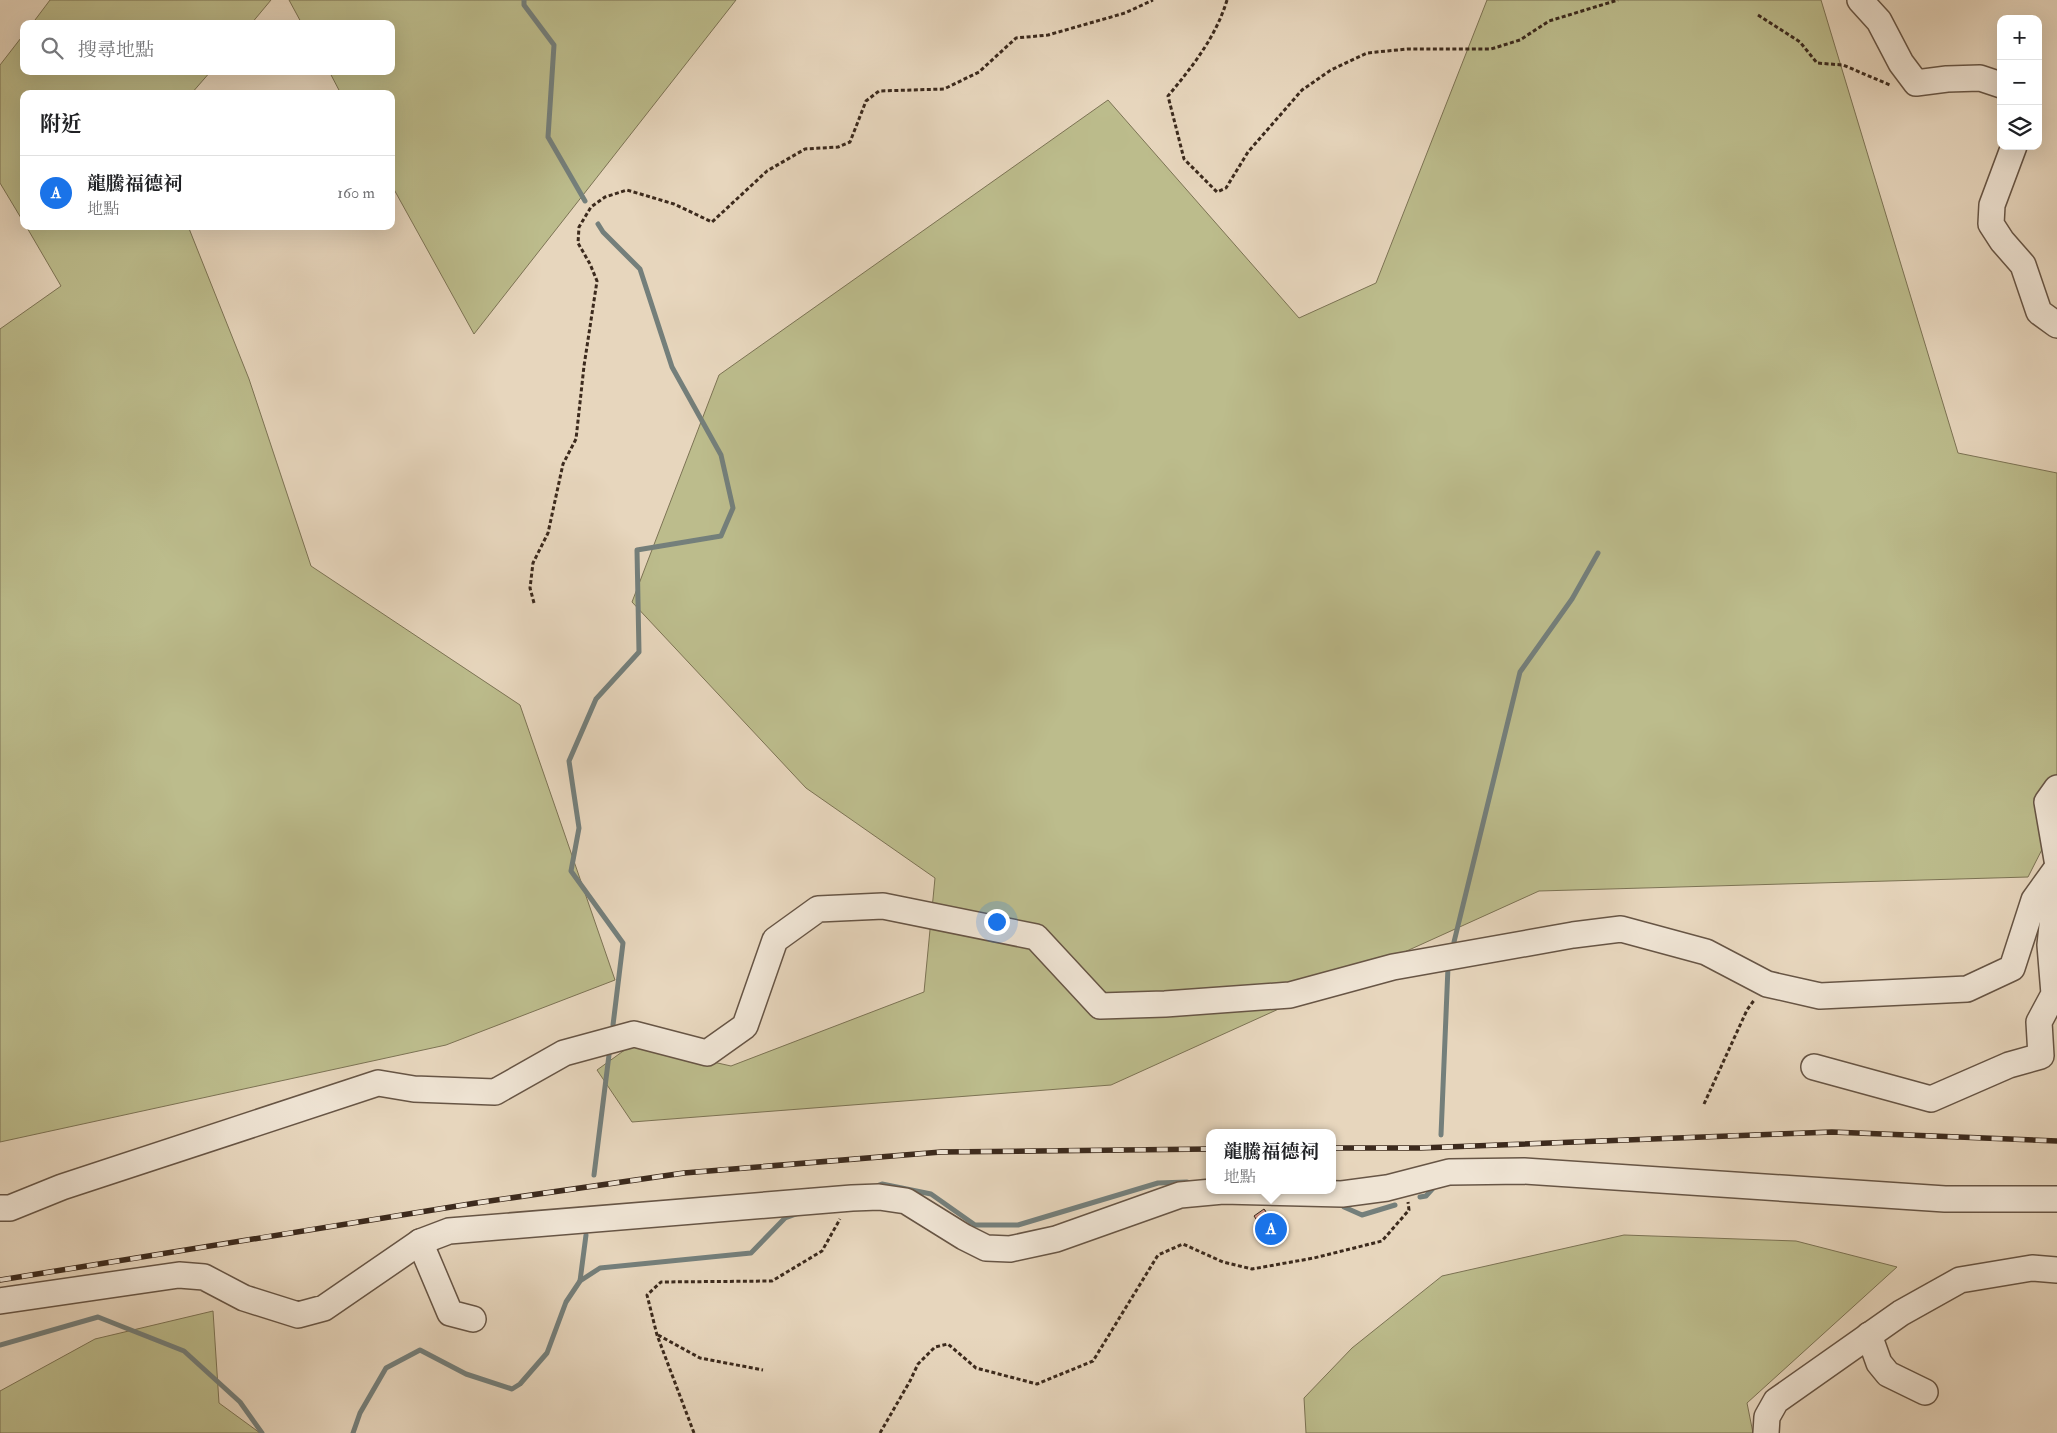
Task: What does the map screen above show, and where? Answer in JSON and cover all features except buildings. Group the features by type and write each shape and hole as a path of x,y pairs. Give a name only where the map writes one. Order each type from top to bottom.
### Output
{"street":[{"path":"1860,0 1879,21 1902,63 1916,83 1946,79 1980,78 1997,84"},
{"path":"2013,150 1992,205 1991,224 2002,241 2023,265 2039,312 2057,325"},
{"path":"2057,788 2047,802 2057,860"},
{"path":"0,1208 10,1208 62,1187 378,1083 414,1089 496,1092 564,1053 634,1034 707,1053 745,1026 775,940 818,909 883,906 1036,937 1100,1006 1165,1004 1290,995 1394,966 1621,929 1706,952 1767,984 1820,996 1967,990 2012,968 2034,900 2057,868"},
{"path":"1814,1067 1932,1099 2009,1065 2049,1057 2039,1022 2054,994 2050,945 2057,877"},
{"path":"1336,1194 1387,1188 1449,1172 1524,1171 1945,1199 2057,1199"},
{"path":"0,1301 179,1275 204,1277 244,1298 298,1315 324,1308 420,1242 449,1232 879,1197 906,1201 964,1237 986,1248 1010,1249 1056,1238 1180,1195 1206,1193"},
{"path":"420,1242 450,1313 473,1319"},
{"path":"1766,1433 1767,1417 1776,1401 1901,1313 1960,1280 2032,1268 2057,1270"},
{"path":"1869,1335 1879,1363 1888,1374 1925,1392"}],"path":[{"path":"534,603 530,588 533,563 548,533 562,464 576,439 584,366 597,281 578,243 579,227 591,206 605,197 627,190 674,204 712,222 767,171 805,149 838,147 850,142 866,101 879,91 944,89 980,72 1016,38 1048,35 1125,13 1153,0"},
{"path":"1227,0 1222,16 1199,59 1168,96 1184,159 1217,192 1226,188 1248,152 1302,90 1331,70 1367,53 1407,49 1491,49 1520,40 1550,21 1618,0"},
{"path":"1758,15 1800,42 1817,63 1843,65 1910,93 1916,83"},
{"path":"1704,1104 1747,1010 1767,984"},
{"path":"880,1433 918,1364 935,1347 948,1344 976,1368 1037,1384 1093,1361 1158,1255 1183,1244 1223,1262 1252,1269 1314,1258 1382,1241 1409,1210 1406,1183"},
{"path":"694,1433 657,1335 647,1295 660,1282 772,1281 822,1251 852,1198"},
{"path":"657,1335 700,1358 763,1370"}],"green space":[{"path":"50,0 271,0 254,20 35,20"},
{"path":"289,0 736,0 474,334 395,191 395,90 339,90 331,75 395,75 395,20 300,20"},
{"path":"1487,0 1821,0 1958,453 2057,473 2057,820 2028,877 1539,891 1111,1085 632,1122 597,1070 633,1044 731,1066 924,992 935,878 806,788 632,602 719,375 1108,100 1299,318 1376,283"},
{"path":"20,39 20,75 208,75 194,90 20,90 20,216 0,183 0,65"},
{"path":"28,230 190,230 249,379 311,566 520,705 615,980 446,1045 0,1142 0,329 61,286"},
{"path":"1624,1235 1796,1241 1897,1267 1747,1403 1753,1433 1306,1433 1304,1398 1352,1348 1442,1276"},
{"path":"213,1311 219,1403 260,1433 0,1433 0,1391 95,1339"}],"waterway":[{"path":"524,0 524,5 554,45 548,137 585,201"},
{"path":"598,224 603,232 640,269 672,367 721,455 733,508 721,536 637,550 639,652 596,699 569,761 579,828 571,871 623,943 613,1025"},
{"path":"1454,942 1520,672 1572,599 1598,553"},
{"path":"1441,1135 1448,967"},
{"path":"594,1175 609,1055"},
{"path":"879,1185 931,1194 975,1225 1018,1225 1158,1183 1187,1182"},
{"path":"1420,1197 1426,1196 1435,1186"},
{"path":"1344,1207 1362,1215 1395,1205"},
{"path":"353,1433 360,1413 386,1368 420,1350 466,1374 512,1389 520,1384 547,1353 566,1302 580,1281 600,1268 751,1253 785,1218 799,1213"},
{"path":"580,1281 586,1235"},
{"path":"0,1345 98,1317 184,1351 240,1402 262,1433"}],"railway":[{"path":"1336,1148 1420,1148 1832,1132 2057,1141"},
{"path":"0,1280 476,1203 684,1173 941,1152 1206,1149"}],"place":[{"name":"龍騰福德祠","path":"1271,1229"}]}
